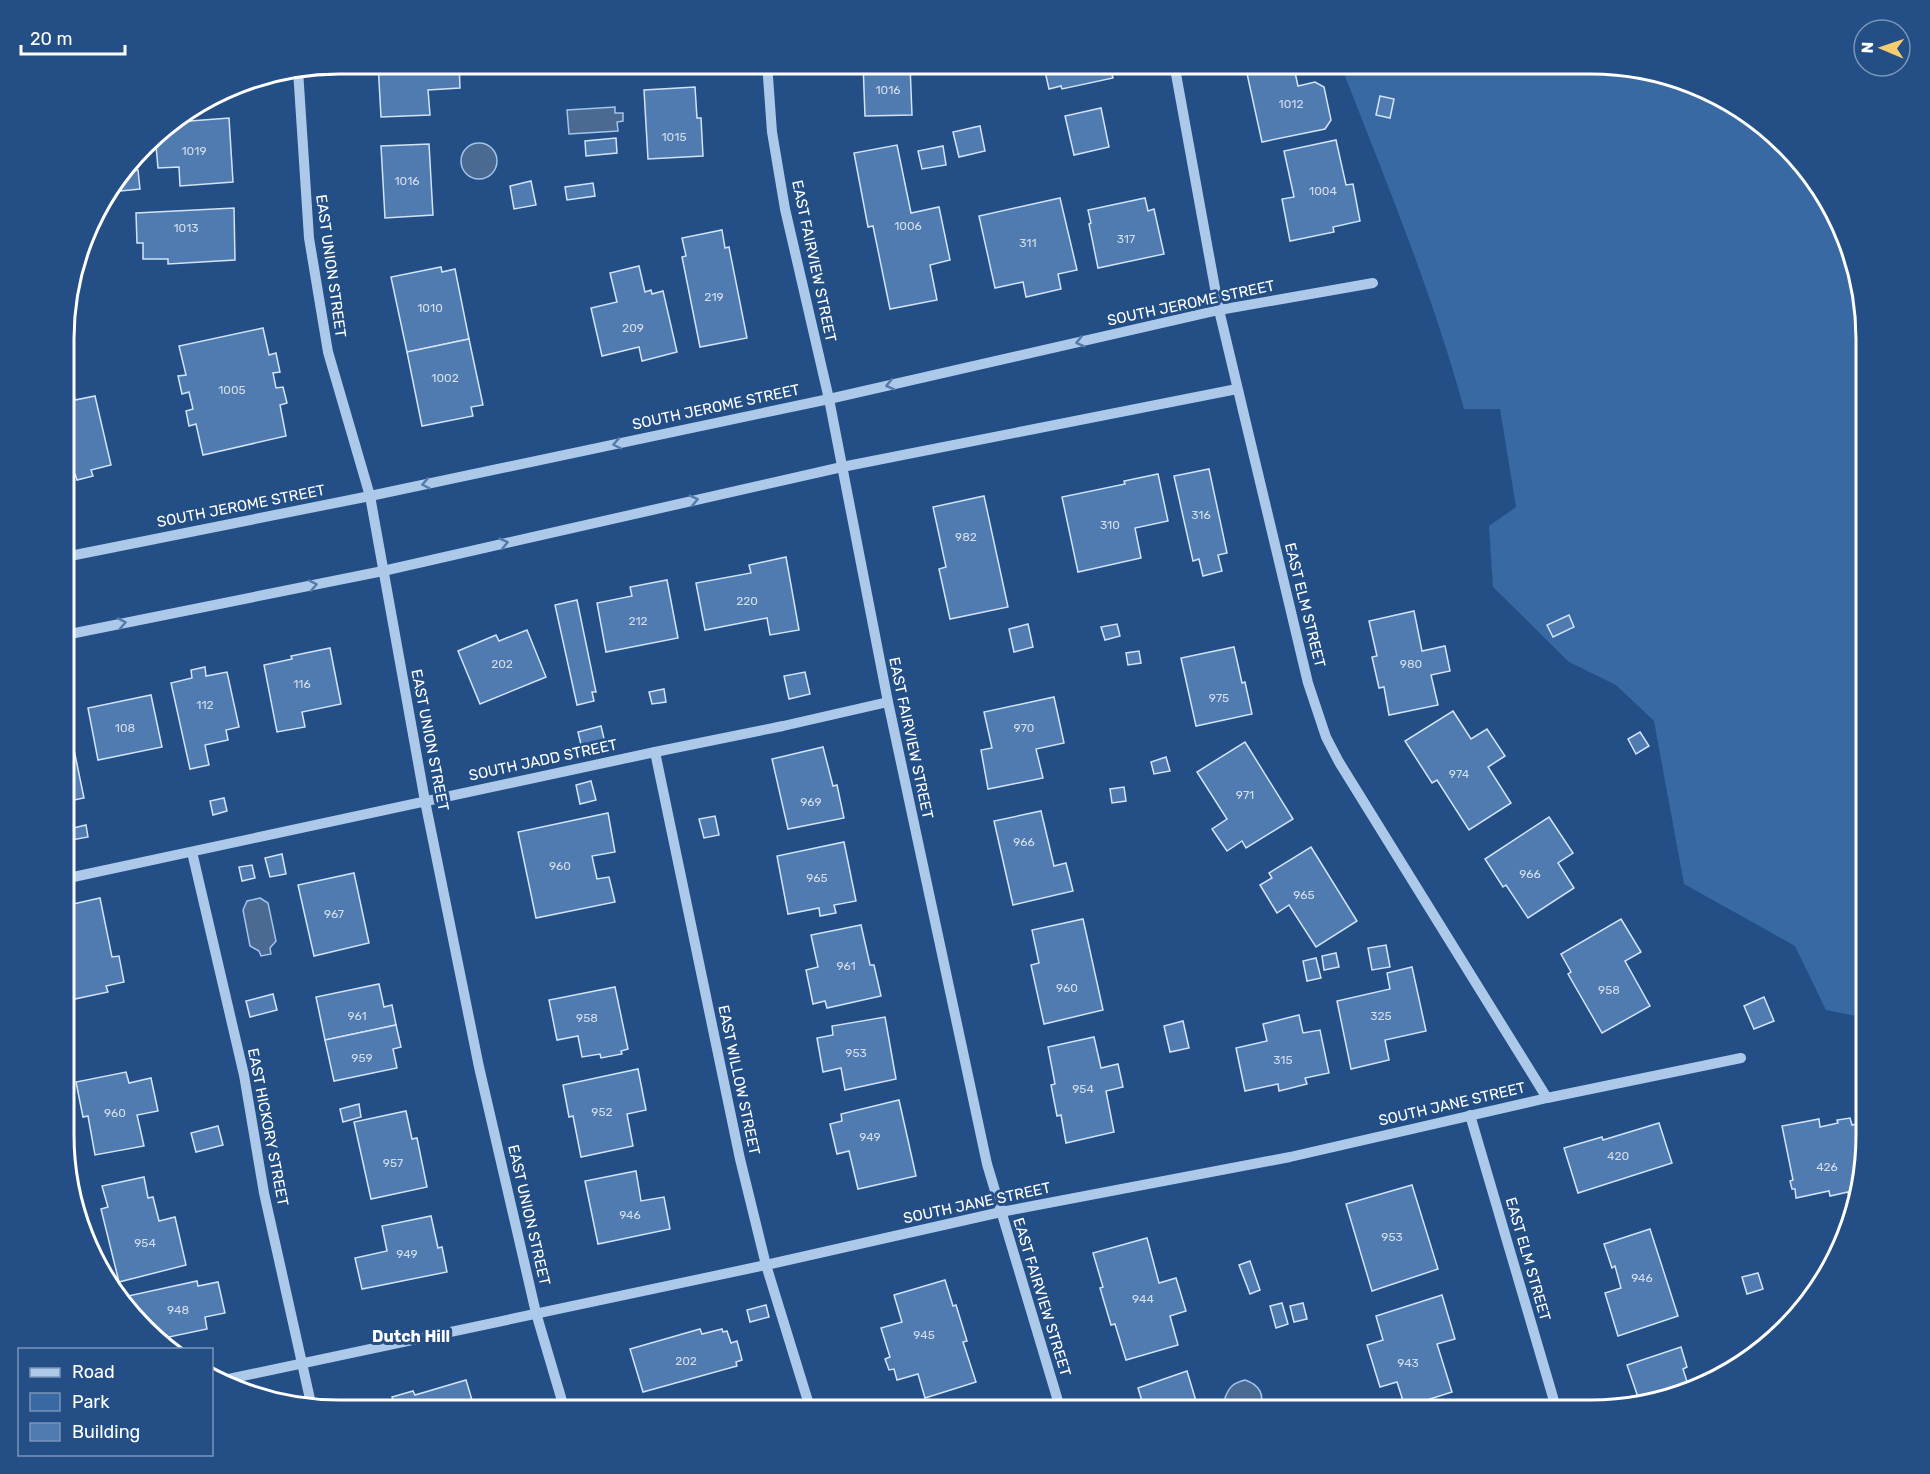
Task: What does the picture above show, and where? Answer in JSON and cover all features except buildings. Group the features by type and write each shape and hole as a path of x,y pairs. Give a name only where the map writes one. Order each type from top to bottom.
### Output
{"street":[{"name":"EAST FAIRVIEW STREET","path":"768,74 772,132 785,209 829,399 888,702 987,1164 1058,1400"},
{"name":"EAST ELM STREET","path":"1176,74 1219,310 1308,683 1326,736 1339,762 1547,1098"},
{"name":"EAST UNION STREET","path":"298,77 309,238 328,352 370,496 426,801 479,1066 536,1313 562,1400"},
{"name":"SOUTH JEROME STREET","path":"74,555 370,496 829,399 1219,310 1373,283"},
{"path":"74,633 383,571 842,467 1238,389"},
{"name":"SOUTH JADD STREET","path":"74,877 888,702"},
{"name":"EAST WILLOW STREET","path":"655,752 740,1159 766,1265 808,1400"},
{"name":"EAST HICKORY STREET","path":"192,852 244,1076 264,1193 310,1399"},
{"name":"SOUTH JANE STREET","path":"233,1378 766,1265 1001,1212 1290,1157 1547,1098 1741,1058"},
{"name":"EAST ELM STREET","path":"1470,1115 1554,1400"}],"green space":[{"path":"1344,74 1608,74 1660,83 1708,101 1753,128 1791,164 1821,206 1836,237 1847,270 1856,322 1856,1016 1826,1010 1795,946 1684,884 1654,721 1616,685 1569,662 1493,587 1489,526 1516,507 1500,409 1464,409 1437,321"}],"shaded area":[{"path":"615,107 615,113 623,113 623,121 617,122 618,131 569,134 567,110"},
{"path":"479,143 492,148 497,161 492,174 479,179 466,174 461,161 466,148"},
{"path":"260,898 268,903 276,941 270,948 271,954 261,956 259,951 250,946 243,910 247,901"},
{"path":"1245,1380 1254,1385 1260,1391 1262,1400 1226,1400 1234,1384"}],"district":[{"name":"Dutch Hill","path":"411,1336"}]}
